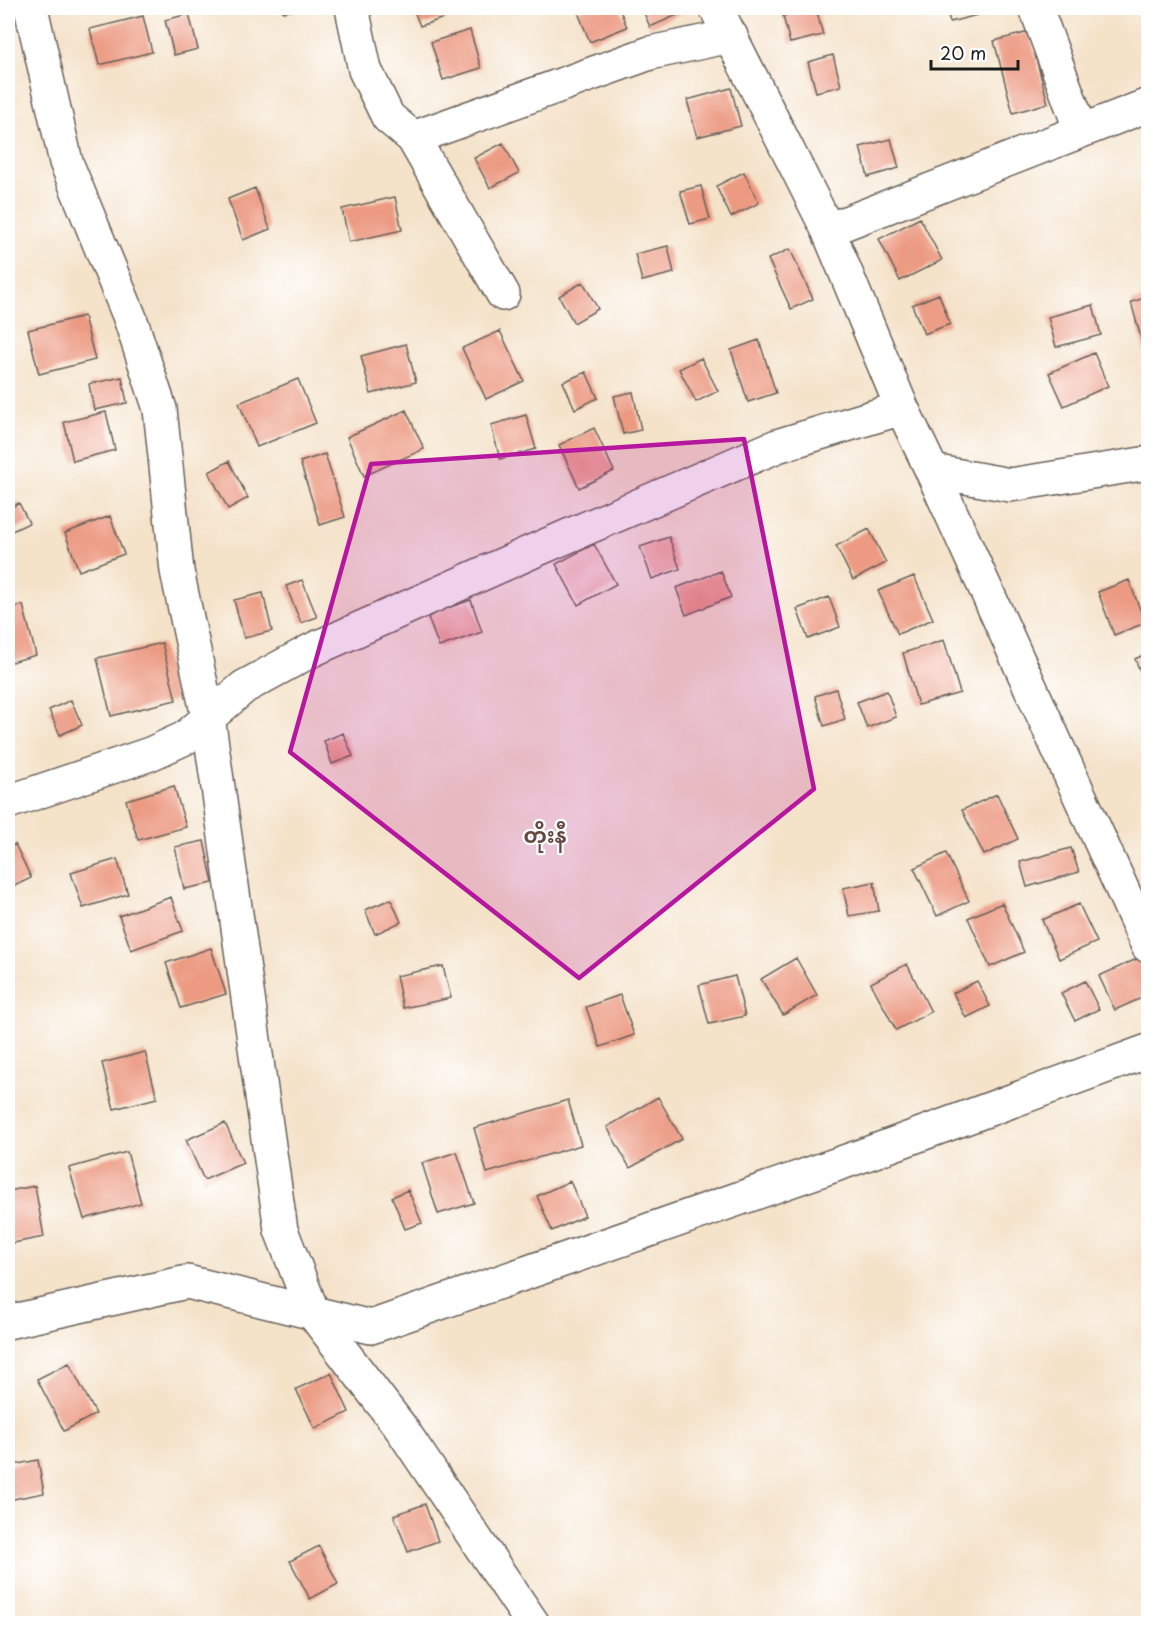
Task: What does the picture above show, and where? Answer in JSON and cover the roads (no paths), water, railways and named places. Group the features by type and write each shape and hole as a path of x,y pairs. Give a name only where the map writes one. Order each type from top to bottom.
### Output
{"street":[{"path":"31,8 66,162 130,318 160,409 177,571 208,717 281,1230 313,1313 401,1428 533,1623"},
{"path":"352,8 365,70 388,117 413,138 503,294"},
{"path":"716,8 828,230 902,408 1149,946"},
{"path":"1036,8 1081,131"},
{"path":"413,138 650,53 731,36"},
{"path":"828,230 1149,105"},
{"path":"8,802 150,754 185,738 244,687 312,650 531,552 777,446 902,408"},
{"path":"932,471 1010,485 1149,463"},
{"path":"8,1322 187,1282 371,1327 861,1156 1149,1051"}],"district":[{"name":"တိုးနီ","path":"545,836"}]}
